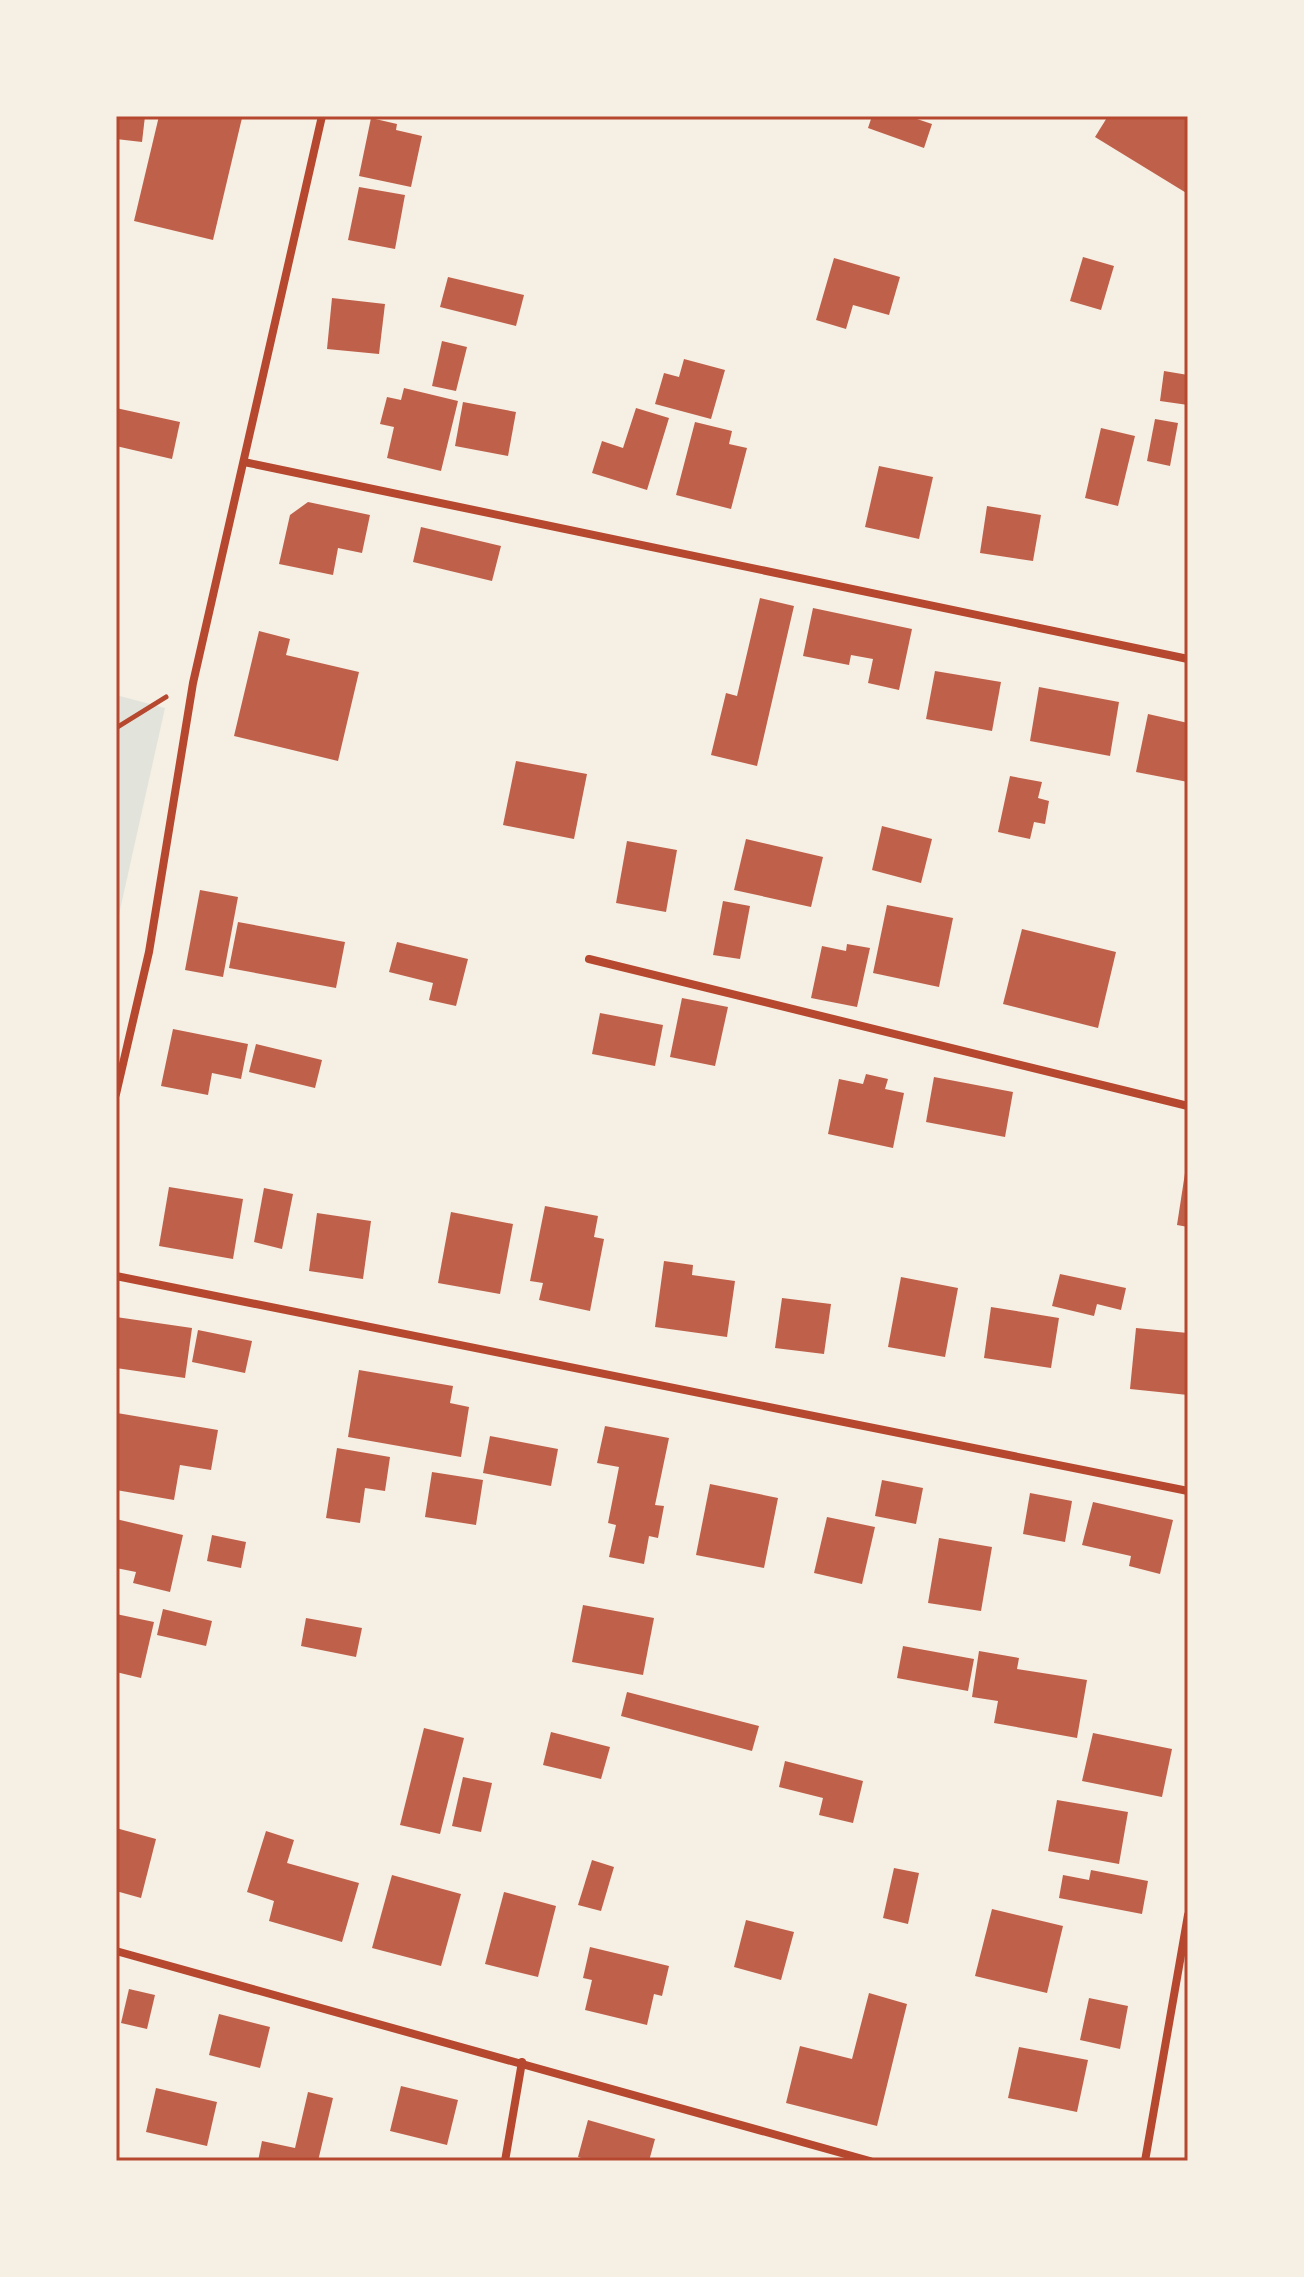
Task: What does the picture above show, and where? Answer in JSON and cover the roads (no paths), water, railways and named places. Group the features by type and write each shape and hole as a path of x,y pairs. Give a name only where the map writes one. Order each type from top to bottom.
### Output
{"street":[{"path":"116,1094 149,952 193,683 322,116"},
{"path":"244,462 1188,659"},
{"path":"589,959 1188,1106"},
{"path":"116,1276 1188,1491"},
{"path":"1145,2161 1188,1915"},
{"path":"116,1951 870,2161"},
{"path":"505,2161 522,2062"}]}
